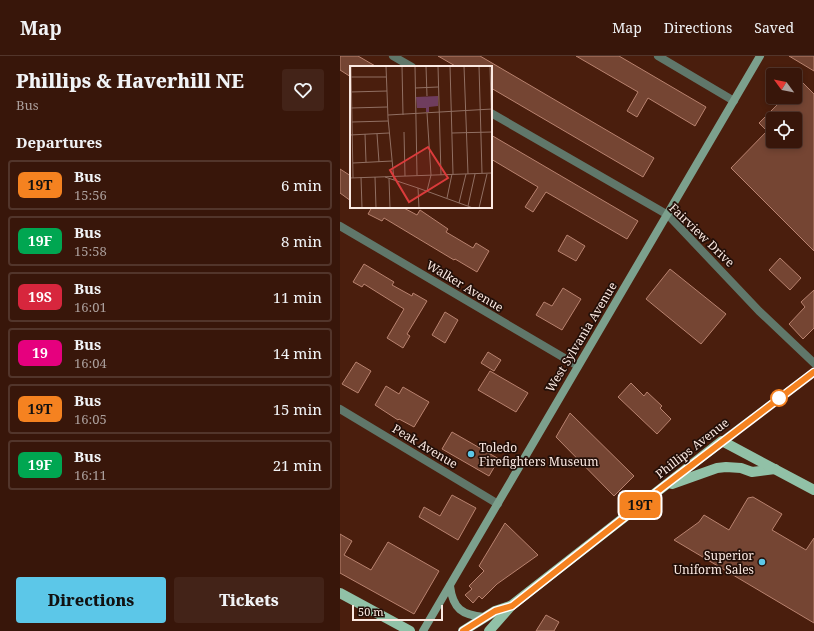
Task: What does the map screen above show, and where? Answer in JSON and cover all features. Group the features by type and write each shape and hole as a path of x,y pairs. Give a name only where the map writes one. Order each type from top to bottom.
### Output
{"main road":[{"name":"West Sylvania Avenue","path":"423,631 760,56"},
{"path":"722,441 814,490"},
{"name":"Phillips Avenue","path":"489,631 512,606 722,441"},
{"path":"663,487 722,468 741,468 752,472 775,469"},
{"path":"450,586 451,597 456,606 463,613 484,618"},
{"path":"340,593 410,631"},
{"name":"Phillips Avenue","path":"463,631 467,630 495,611 512,606"}],"street":[{"path":"393,56 410,66"},
{"path":"658,56 734,101"},
{"name":"Fairview Drive","path":"492,114 668,215 759,311 814,364"},
{"name":"Walker Avenue","path":"340,226 578,366"},
{"name":"Phillips Avenue","path":"722,441 814,372"},
{"name":"Peak Avenue","path":"340,409 498,504"}],"building":[{"path":"340,56 358,56 375,66 350,66 350,76 340,70"},
{"path":"438,56 480,56 654,158 643,177 492,89 492,66 455,66"},
{"path":"576,56 619,56 706,107 695,126 648,98 637,117 627,111 638,92"},
{"path":"789,56 814,56 814,71"},
{"path":"802,82 814,94 814,251 731,168 766,132 766,148 802,148 802,112 770,112 778,104 802,104"},
{"path":"766,116 766,130 759,123"},
{"path":"492,136 638,221 627,239 546,192 533,212 525,207 538,187 492,160"},
{"path":"340,169 350,175 350,200 340,193"},
{"path":"371,208 404,208 417,215 420,210 448,229 446,232 473,248 476,243 489,251 477,272 384,218 382,221 368,214"},
{"path":"567,235 585,246 576,261 558,251"},
{"path":"780,258 801,278 790,290 769,270"},
{"path":"364,264 394,282 392,285 412,296 413,293 427,301 407,334 410,336 403,348 387,338 404,309 364,284 362,287 353,282"},
{"path":"670,269 726,314 701,344 646,299"},
{"path":"563,288 581,299 562,330 536,315 544,302 552,306"},
{"path":"814,290 814,328 803,339 789,324 805,307 801,302"},
{"path":"445,312 458,320 445,343 432,335"},
{"path":"488,352 501,360 494,371 481,363"},
{"path":"356,362 371,371 358,393 342,384"},
{"path":"490,371 528,393 516,412 478,390"},
{"path":"631,383 644,396 647,392 662,406 660,408 671,419 657,434 618,397"},
{"path":"386,386 399,394 403,387 429,402 414,427 399,419 398,420 375,405"},
{"path":"570,413 634,476 614,496 556,437"},
{"name":"Toledo Firefighters Museum","path":"452,432 499,459 489,476 442,449"},
{"path":"452,495 476,508 458,540 419,517 424,507 440,516"},
{"name":"Superior Uniform Sales","path":"753,497 782,514 772,530 806,550 814,538 814,623 674,540 699,522 704,515 729,530 748,498"},
{"path":"505,523 538,555 497,584 482,599 479,596 473,603 465,595 472,589 469,586 484,571 479,566"},
{"path":"340,534 352,541 344,555 371,570 388,542 439,571 414,614 340,573"},
{"path":"546,615 559,622 554,631 536,631"}],"bus line":[{"name":"19T","path":"463,631 467,630 495,611 512,606 722,441 814,372"}],"place":[{"name":"Toledo Firefighters Museum","path":"471,454"},
{"name":"Superior Uniform Sales","path":"762,562"}]}
